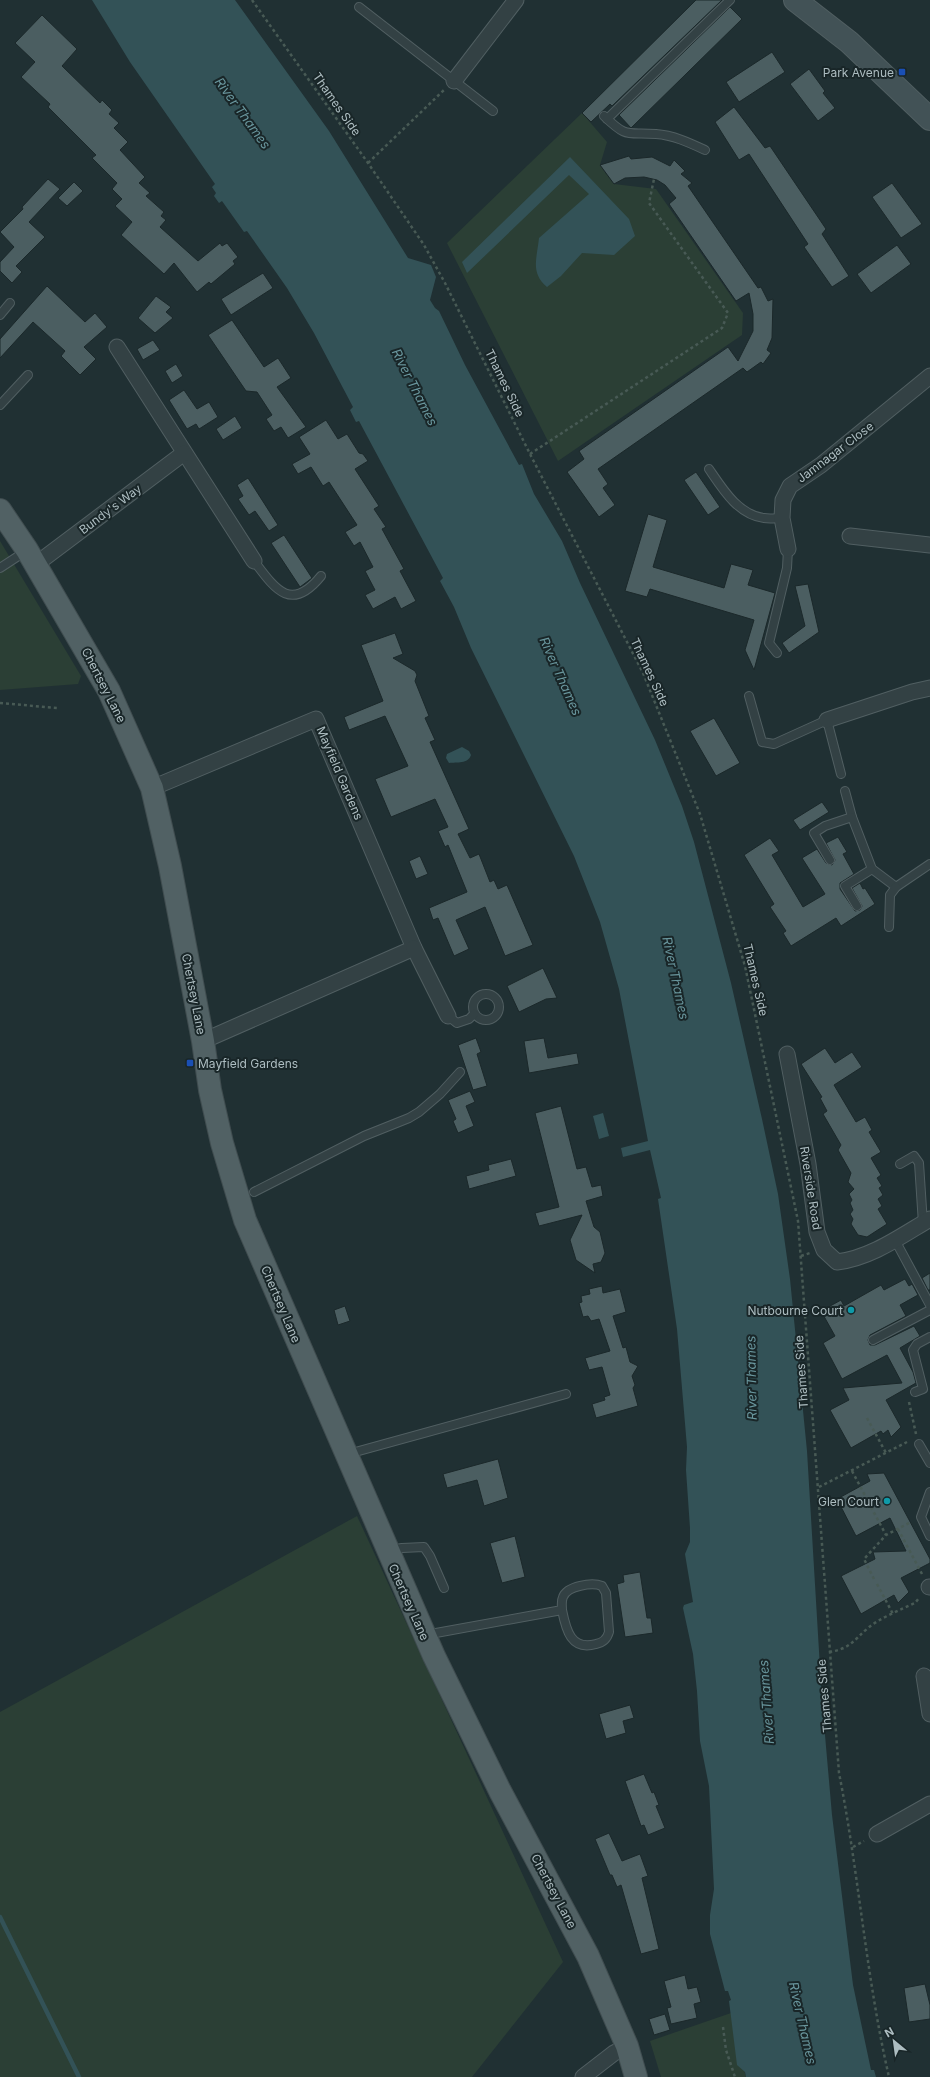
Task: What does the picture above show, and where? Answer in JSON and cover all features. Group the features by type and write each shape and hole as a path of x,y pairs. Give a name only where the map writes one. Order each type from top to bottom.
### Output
{"main road":[{"path":"795,0 849,42 930,119"},
{"name":"Chertsey Lane","path":"0,510 31,557 110,691 152,788 170,866 203,1041 213,1105 245,1220 424,1635 500,1791 588,1956 627,2046 636,2077"}],"street":[{"path":"454,81 516,0"},
{"path":"117,347 254,561"},
{"name":"Jamnagar Close","path":"788,549 782,518 784,500 790,486 821,465 930,376"},
{"name":"Bundy's Way","path":"31,557 184,453"},
{"path":"850,536 930,545"},
{"path":"827,720 912,692 930,688"},
{"name":"Mayfield Gardens","path":"152,788 316,719 414,948 448,1016"},
{"path":"203,1041 414,948"},
{"name":"Riverside Road","path":"787,1054 808,1164 817,1232 824,1250 837,1262 852,1260 895,1240 926,1221"},
{"path":"924,1676 930,1714"},
{"path":"877,1834 929,1805"},
{"path":"584,2077 614,2053 627,2046"}],"lane":[{"path":"706,150 685,140 657,134 634,135 620,131 606,117 730,0"},
{"path":"359,7 494,111"},
{"path":"0,314 10,303"},
{"path":"0,405 28,375"},
{"path":"709,469 737,505 751,514 763,518 782,518"},
{"path":"776,653 769,643 787,568 788,549"},
{"path":"0,568 31,557"},
{"path":"254,561 276,588 287,595 293,596 301,593 315,583 321,576"},
{"path":"749,696 762,742 774,744 827,720 841,774"},
{"path":"844,791 852,817 872,869 896,887"},
{"path":"830,860 814,833 825,826 852,817"},
{"path":"889,927 890,895 896,887 930,864"},
{"path":"857,906 845,886 872,869"},
{"path":"448,1016 457,1023 469,1019 474,1014"},
{"path":"254,1192 364,1136 409,1118 419,1112 440,1094 460,1072"},
{"path":"900,1164 914,1156 919,1163 926,1221"},
{"path":"873,1340 930,1305 895,1240"},
{"path":"915,1392 923,1389 913,1350 917,1344 930,1337"},
{"path":"346,1454 566,1394"},
{"path":"918,1441 930,1463"},
{"path":"930,1492 921,1517 930,1536"},
{"path":"387,1551 402,1548 424,1547 430,1556 444,1588"},
{"path":"596,1584 602,1586 606,1593 609,1632 608,1637 597,1644 584,1646 576,1644 567,1630 562,1610 562,1598 567,1592 596,1584"},
{"path":"424,1635 562,1610"}],"path":[{"name":"Thames Side","path":"252,0 368,163 424,245 445,283 530,454 643,673 700,814 745,966 798,1221 819,1487 829,1652 839,1773 853,1848 880,2038 889,2077"},
{"path":"368,163 454,81"},
{"path":"530,454 722,328 728,313 649,203 654,179"},
{"path":"0,703 57,708"},
{"path":"819,1487 886,1453 918,1441 908,1396 915,1392"},
{"path":"867,1418 886,1453"},
{"path":"852,1471 868,1501"},
{"path":"871,1507 886,1535"},
{"path":"874,1579 864,1559 886,1535 921,1517"},
{"path":"829,1652 843,1649 860,1638 868,1627 915,1603 930,1587 898,1529"},
{"path":"877,1584 893,1614"},
{"path":"723,2027 726,2050 735,2077"}],"green space":[{"path":"582,113 607,142 600,165 614,184 656,189 743,313 742,335 558,461 447,243"},
{"path":"0,541 81,676 78,684 0,690"},
{"path":"357,1516 563,1962 472,2077 0,2077 0,1712"},
{"path":"731,2013 746,2077 661,2077 650,2041"}],"water":[{"name":"River Thames","path":"92,0 235,0 329,131 408,258 431,265 436,277 430,300 439,311 465,365 519,465 522,464 534,494 562,541 580,583 655,740 682,806 694,842 731,983 778,1194 790,1279 807,1451 822,1701 832,1815 853,1985 871,2070 874,2070 876,2077 746,2077 745,2072 737,2065 729,2001 731,2000 728,1991 725,1991 710,1934 710,1915 714,1889 709,1786 700,1741 693,1654 683,1608 684,1605 693,1602 685,1554 690,1542 690,1528 686,1470 687,1447 677,1329 658,1199 661,1198 650,1150 623,1157 621,1148 648,1141 619,989 600,922 574,856 471,648 454,607 440,581 443,578 359,421 356,422 350,410 353,407 314,333 287,288 247,231 244,232 222,201 219,203 214,196 216,193 212,187 215,184 130,62"},
{"path":"570,157 629,219 635,236 614,255 582,253 561,276 547,287 542,282 536,271 539,238 589,194 569,175 467,273 462,262"},
{"path":"462,747 469,751 471,755 470,758 462,762 449,763 446,758 447,754"},
{"path":"603,1113 609,1136 599,1139 593,1116"}],"building":[{"path":"696,0 722,0 612,106 610,104 591,122 582,113"},
{"path":"730,7 742,19 631,128 619,115"},
{"path":"42,15 77,49 62,66 100,103 102,100 112,110 109,114 119,123 114,128 128,142 120,150 145,177 139,183 150,193 146,196 164,212 161,216 166,220 160,227 198,261 220,243 222,246 227,243 238,257 233,261 235,264 211,284 209,282 197,292 174,263 164,274 121,235 132,222 115,206 122,199 112,189 117,183 92,158 96,155 48,107 50,104 21,77 35,62 15,43"},
{"path":"772,52 785,72 739,102 726,82"},
{"path":"809,69 825,91 823,93 835,108 818,121 790,84"},
{"path":"734,107 765,148 770,146 826,229 822,234 849,276 832,287 804,247 808,244 749,154 739,160 715,122"},
{"path":"629,156 631,159 652,157 670,166 674,160 685,171 681,174 692,183 688,186 758,288 761,287 768,301 773,299 772,338 767,350 771,353 763,364 761,362 747,372 743,368 598,469 608,484 603,488 615,505 599,517 567,472 584,459 579,451 728,347 738,361 753,331 753,314 749,293 736,301 669,204 676,198 665,185 657,180 644,177 625,178 614,184 600,165"},
{"path":"48,179 60,189 29,222 45,237 16,266 22,272 12,283 0,271 0,262 14,247 0,232 23,209 22,207"},
{"path":"74,182 83,191 67,206 58,198"},
{"path":"892,183 922,224 901,238 872,197"},
{"path":"897,245 911,264 871,293 857,274"},
{"path":"263,273 273,288 231,315 221,299"},
{"path":"47,286 85,322 95,313 107,327 84,347 96,359 80,375 61,356 65,351 33,322 0,358 0,339"},
{"path":"156,296 171,307 166,312 173,318 155,333 138,318"},
{"path":"232,320 264,367 278,358 291,378 277,387 306,427 288,438 281,427 274,431 266,419 272,415 257,392 246,391 208,335"},
{"path":"153,340 160,350 143,360 137,349"},
{"path":"176,364 183,376 172,383 165,371"},
{"path":"184,390 197,409 209,402 218,417 199,429 196,424 187,429 169,400"},
{"path":"235,416 242,428 223,440 216,429"},
{"path":"326,420 338,439 347,434 359,453 363,454 368,461 355,469 379,506 374,509 386,527 382,529 404,569 400,571 416,601 401,609 395,597 373,609 365,595 375,590 365,571 373,567 360,542 354,546 345,532 357,525 329,482 323,486 311,467 298,474 292,464 310,454 299,437"},
{"path":"696,472 720,507 708,515 684,480"},
{"path":"248,478 278,525 269,531 255,511 249,515 238,499 243,496 237,485"},
{"path":"648,514 667,520 653,567 724,588 731,564 753,570 748,585 775,593 754,670 745,650 754,620 650,589 647,597 625,591"},
{"path":"284,535 312,578 300,587 271,543"},
{"path":"808,584 819,632 789,653 782,643 805,626 795,586"},
{"path":"395,633 403,654 393,658 415,671 417,675 415,681 429,716 425,718 435,740 430,742 469,829 458,834 470,858 479,854 490,882 494,880 498,889 507,885 533,945 505,956 485,907 456,920 469,949 454,956 438,918 433,920 429,908 467,892 448,845 445,847 438,831 448,827 435,799 391,817 375,779 408,766 385,716 349,730 344,717 383,701 361,645"},
{"path":"714,718 740,763 716,776 690,731"},
{"path":"822,802 829,812 800,830 793,820"},
{"path":"838,837 847,852 843,854 854,874 840,883 840,889 855,911 860,910 862,906 852,888 860,883 875,904 841,926 836,918 791,946 783,933 786,931 770,907 774,904 744,855 770,838 779,851 772,855 803,907 825,894 802,858 817,849 826,863 832,865 835,860 826,843"},
{"path":"420,856 428,874 416,879 409,861"},
{"path":"543,968 557,998 546,999 519,1012 507,986"},
{"path":"476,1038 481,1052 477,1054 487,1086 473,1090 458,1045"},
{"path":"544,1038 548,1058 577,1053 579,1064 529,1073 524,1041"},
{"path":"825,1048 835,1063 852,1052 862,1067 834,1085 856,1122 865,1117 872,1130 869,1132 881,1152 871,1158 881,1175 877,1178 882,1186 879,1188 883,1195 878,1199 882,1206 878,1209 887,1224 867,1237 858,1235 851,1224 853,1219 850,1214 853,1210 850,1203 852,1200 849,1194 854,1189 848,1182 851,1173 838,1150 841,1145 823,1114 827,1111 820,1098 822,1097 801,1064"},
{"path":"470,1091 475,1102 466,1106 474,1126 458,1133 453,1121 456,1119 448,1100"},
{"path":"561,1106 577,1169 586,1167 592,1187 601,1185 603,1196 586,1201 594,1227 600,1232 605,1253 601,1262 593,1264 595,1273 576,1260 570,1240 582,1215 539,1226 535,1213 559,1207 535,1113"},
{"path":"511,1159 516,1176 469,1189 466,1176 489,1170 488,1165"},
{"path":"930,1273 930,1290 928,1290 922,1278"},
{"path":"905,1279 909,1286 912,1284 918,1295 900,1305 906,1316 870,1335 868,1340 870,1345 875,1345 914,1326 920,1336 900,1348 913,1372 916,1383 886,1400 901,1427 891,1437 888,1430 883,1434 881,1431 851,1448 830,1410 849,1400 843,1388 902,1383 887,1355 842,1379 823,1343 835,1336 821,1311 841,1300 844,1306 881,1285 884,1290"},
{"path":"602,1286 603,1293 620,1289 626,1312 613,1316 623,1348 626,1347 630,1362 638,1366 632,1376 635,1385 633,1388 638,1406 596,1418 592,1404 605,1400 604,1397 610,1395 602,1367 589,1370 585,1358 610,1351 599,1319 591,1321 588,1316 583,1317 579,1303 582,1302 581,1296 590,1294 589,1289"},
{"path":"345,1306 350,1321 338,1325 334,1310"},
{"path":"498,1459 508,1498 484,1506 477,1480 447,1488 443,1474"},
{"path":"884,1473 930,1559 930,1563 901,1578 909,1592 898,1603 894,1595 861,1614 841,1576 875,1559 873,1552 906,1551 890,1518 856,1536 837,1499 870,1481 867,1474"},
{"path":"515,1536 525,1577 502,1583 490,1543"},
{"path":"640,1572 647,1618 651,1618 653,1633 625,1637 617,1584 624,1582 623,1575"},
{"path":"630,1705 634,1718 623,1721 626,1733 606,1739 599,1714"},
{"path":"644,1774 652,1793 654,1792 659,1805 656,1806 665,1828 648,1835 644,1825 641,1826 625,1781"},
{"path":"609,1833 622,1861 640,1854 648,1876 642,1878 659,1949 641,1954 621,1885 617,1887 612,1875 610,1875 595,1839"},
{"path":"685,1975 688,1989 697,1987 701,2002 694,2004 697,2018 671,2024 667,2008 671,2007 664,1981"},
{"path":"925,1984 930,2005 930,2019 909,2022 904,1988"},
{"path":"665,2014 670,2030 654,2035 649,2019"}],"waterway":[{"path":"0,1917 79,2077"}],"place":[{"name":"Park Avenue","path":"902,72"},
{"name":"Mayfield Gardens","path":"190,1063"},
{"name":"Nutbourne Court","path":"851,1310"},
{"name":"Glen Court","path":"887,1501"}]}
